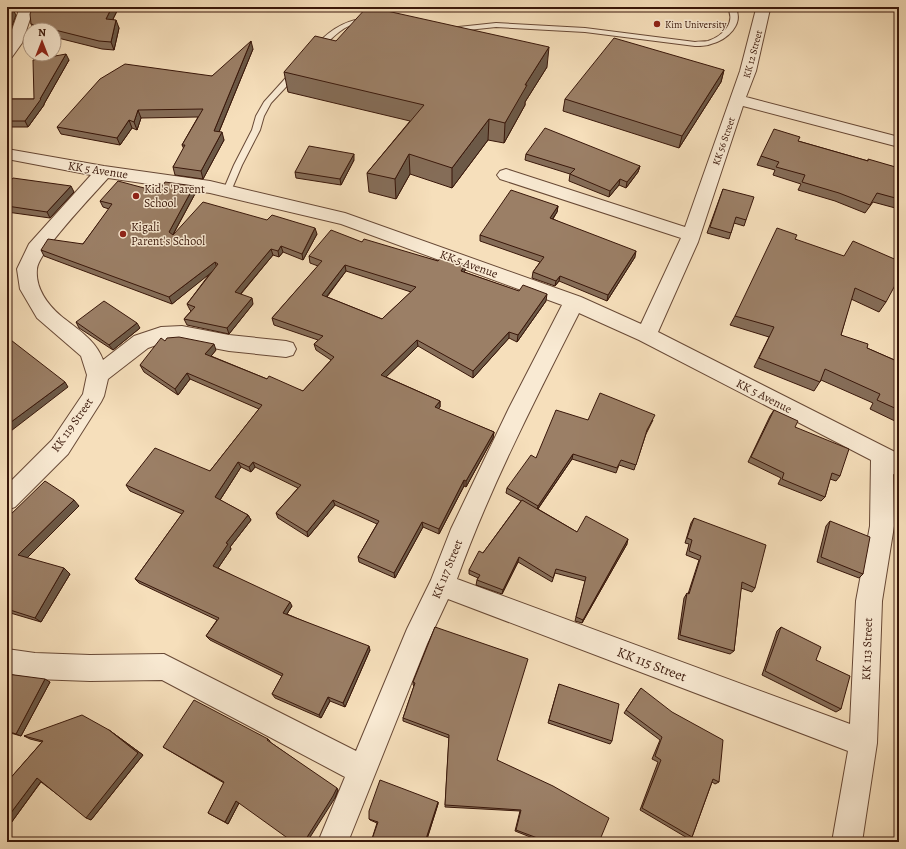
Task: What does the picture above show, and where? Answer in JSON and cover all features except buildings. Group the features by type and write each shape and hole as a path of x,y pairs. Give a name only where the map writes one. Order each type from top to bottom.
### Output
{"street":[{"path":"7,54 15,43 26,7"},
{"name":"KK 12 Street","path":"737,100 748,71 763,9 762,7"},
{"path":"737,100 899,142"},
{"name":"KK 56 Street","path":"646,335 691,235 737,100"},
{"name":"KK 5 Avenue","path":"7,154 104,172 210,186 345,219 574,302 646,335 890,461"},
{"path":"104,172 36,249 27,269 30,289 44,314 90,352 98,375 141,342 161,335 182,334 229,343 286,349"},
{"path":"506,176 691,235"},
{"name":"KK 117 Street","path":"333,842 416,638 442,585 460,537 520,408 574,302"},
{"name":"KK 119 Street","path":"7,500 60,447 93,396 98,375"},
{"name":"KK 113 Street","path":"847,842 863,743 869,601 882,526 890,461"},
{"name":"KK 115 Street","path":"442,585 863,743"},
{"path":"7,662 35,666 82,668 164,667 362,770"}],"lane":[{"path":"439,30 496,25 585,30 695,44 711,42 725,35 732,27 735,19 734,11 731,7"},
{"path":"311,55 340,27 350,22 365,20 380,22"},
{"path":"228,191 238,165 256,130 260,116 268,102 300,67"}],"place":[{"name":"Kim University","path":"657,24"},
{"name":"Kid's 'Parent School","path":"136,196"},
{"name":"Kigali Parent's School","path":"123,234"}]}
